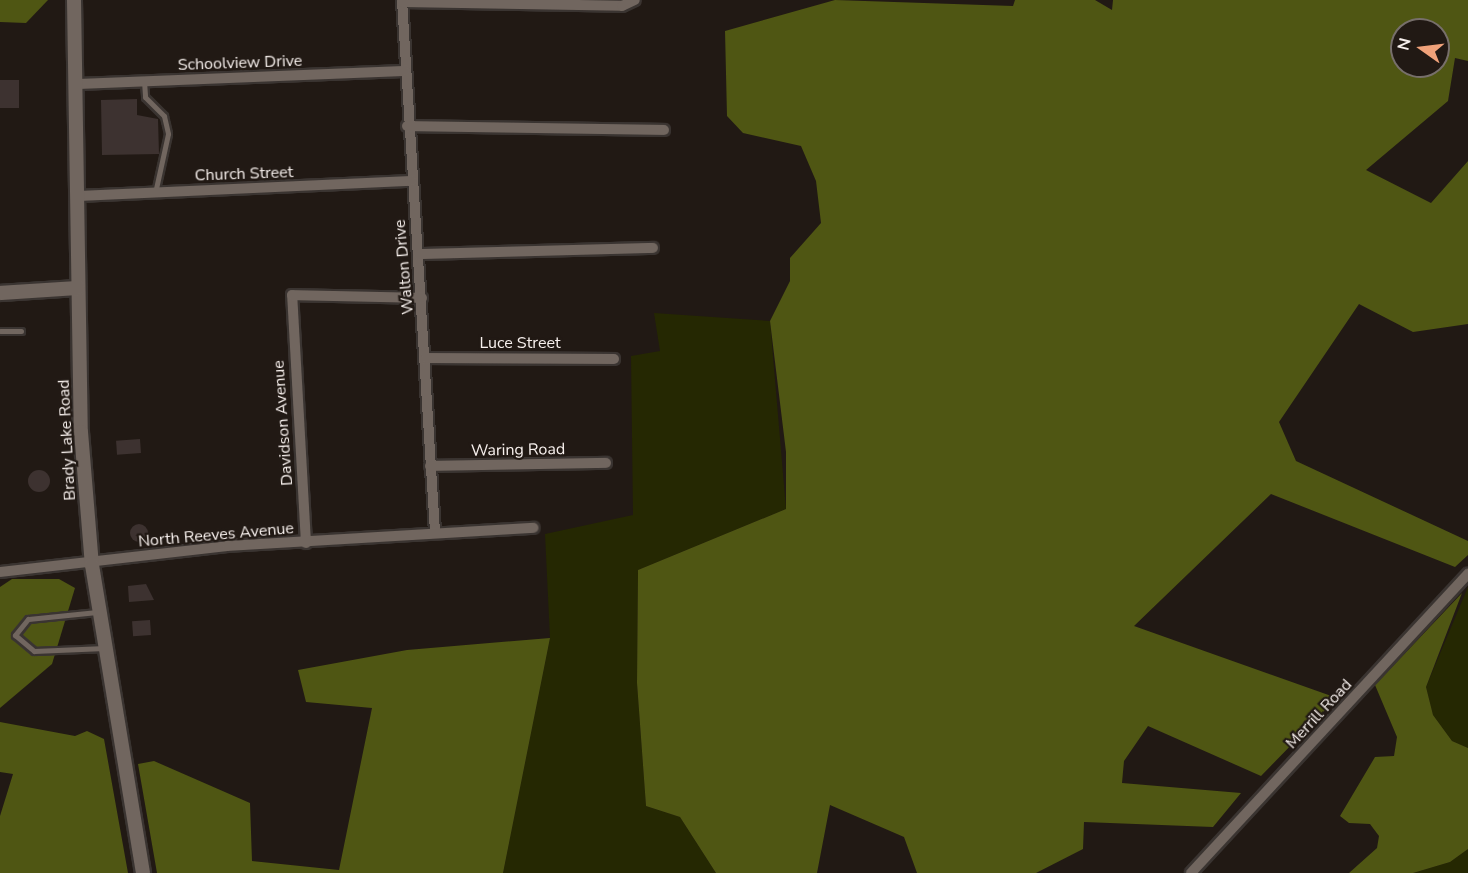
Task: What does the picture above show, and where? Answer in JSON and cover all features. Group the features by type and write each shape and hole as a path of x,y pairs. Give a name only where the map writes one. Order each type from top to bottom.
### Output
{"street":[{"name":"Brady Lake Road","path":"74,0 81,432 92,565 143,873"},
{"path":"402,1 622,6 635,0"},
{"name":"Walton Drive","path":"402,1 407,126 423,298 435,532"},
{"name":"Schoolview Drive","path":"77,84 405,71"},
{"path":"407,126 664,129"},
{"name":"Church Street","path":"78,196 412,181"},
{"path":"418,254 653,248"},
{"path":"0,293 78,288"},
{"name":"Davidson Avenue","path":"306,543 290,302 300,291 423,298"},
{"name":"Luce Street","path":"426,358 614,359"},
{"name":"Waring Road","path":"430,466 606,463"},
{"name":"North Reeves Avenue","path":"0,572 92,565 167,552 435,532 533,528"},
{"name":"Merrill Road","path":"1191,873 1468,574"}],"lane":[{"path":"144,81 145,97 164,116 168,134 155,193"},
{"path":"0,331 21,331"},
{"path":"100,611 27,619 15,635 34,651 107,648"}],"green space":[{"path":"0,0 48,0 26,23 0,22"},
{"path":"835,0 1013,6 1015,0 1095,0 1112,10 1113,0 1468,0 1468,61 1455,58 1448,101 1366,170 1431,203 1468,161 1468,324 1413,332 1359,304 1279,422 1296,461 1468,541 1468,555 1455,567 1271,494 1134,626 1337,698 1261,776 1148,726 1124,761 1122,783 1241,793 1213,827 1084,822 1083,849 1036,873 917,873 904,837 830,805 817,873 716,873 680,817 646,806 637,683 638,570 786,509 786,452 770,321 790,281 790,258 821,223 816,181 801,146 743,133 727,116 725,31"},
{"path":"654,313 770,321 786,509 638,570 637,683 646,806 680,817 716,873 503,873 550,638 545,534 633,515 631,356 660,351"},
{"path":"12,579 59,579 75,588 52,664 0,708 0,587"},
{"path":"1468,587 1468,748 1452,741 1433,715 1426,687"},
{"path":"1462,593 1426,687 1433,715 1452,741 1468,748 1468,849 1450,862 1413,873 1349,873 1377,848 1379,836 1370,824 1349,823 1340,816 1375,757 1394,756 1397,737 1375,685"},
{"path":"550,638 503,873 157,873 138,764 154,761 250,803 252,861 339,870 372,708 306,702 298,670 407,650"},
{"path":"0,722 75,736 87,731 104,739 128,873 0,873 0,816 13,774 0,772"},
{"path":"1468,849 1468,873 1413,873 1450,862"}],"building":[{"path":"0,80 19,80 19,108 0,108"},
{"path":"137,99 137,115 158,119 159,154 102,155 101,100"},
{"path":"140,439 141,453 117,455 116,441"},
{"path":"39,470 47,473 50,481 47,489 39,492 31,489 28,481 31,473"},
{"path":"139,524 145,527 148,533 145,539 139,542 133,539 130,533 133,527"},
{"path":"146,584 154,600 129,602 128,586"},
{"path":"150,620 151,635 133,636 132,621"}]}
